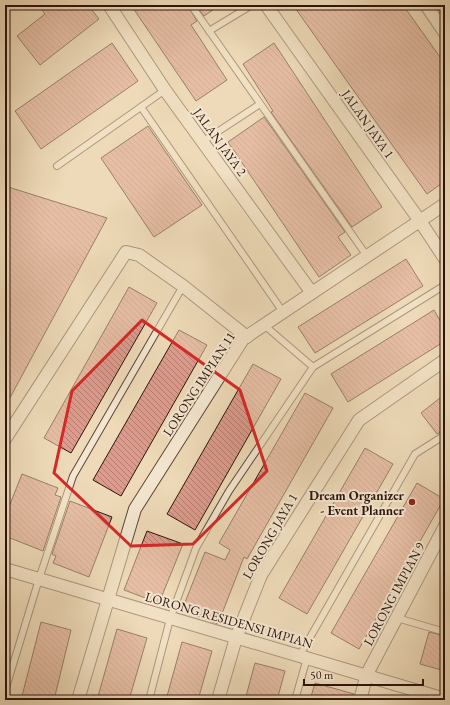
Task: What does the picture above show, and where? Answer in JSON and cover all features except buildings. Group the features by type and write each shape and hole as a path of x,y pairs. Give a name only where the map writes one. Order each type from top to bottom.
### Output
{"street":[{"name":"JALAN JAYA 2","path":"109,5 165,90 312,293"},
{"name":"JALAN JAYA 1","path":"266,5 420,221 445,259"},
{"path":"426,5 445,33"},
{"name":"LORONG IMPIAN 11","path":"78,700 135,509 243,339 445,204"},
{"path":"5,439 126,252 139,254 183,286 247,337"},
{"name":"LORONG JAYA 1","path":"218,700 236,638 261,575 358,420 445,360"},
{"name":"LORONG IMPIAN 9","path":"360,700 367,674 445,526"},
{"name":"LORONG RESIDENSI IMPIAN","path":"5,570 108,599 236,638 367,674 432,697 445,699"}],"lane":[{"path":"191,5 367,256"},
{"path":"209,31 252,5"},
{"path":"57,166 165,90"},
{"path":"202,142 260,104"},
{"path":"141,107 283,312"},
{"path":"149,700 170,619 196,548 230,491 313,367 445,285"},
{"path":"5,691 38,579 73,476 183,286"},
{"path":"264,325 313,367"},
{"path":"295,700 304,656 415,454 445,435"},
{"path":"397,618 445,632"}],"highlighted area":[{"path":"142,320 240,390 267,471 193,544 131,546 54,473 72,391"}],"place":[{"name":"Dream Organizer - Event Planner","path":"412,502"}]}
